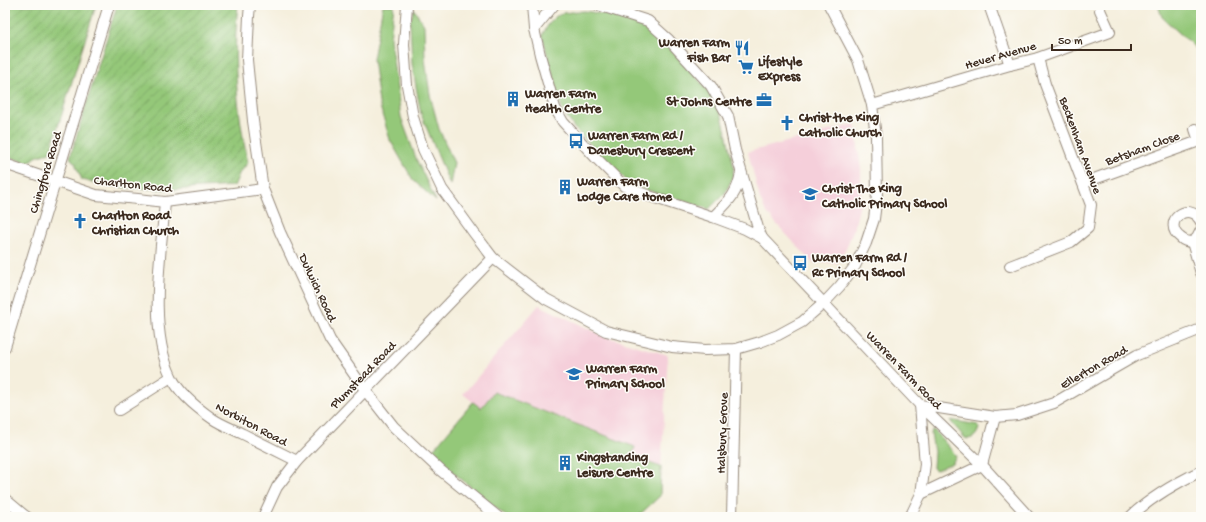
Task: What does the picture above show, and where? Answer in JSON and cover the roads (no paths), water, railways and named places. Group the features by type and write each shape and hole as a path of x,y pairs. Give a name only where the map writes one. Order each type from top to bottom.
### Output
{"street":[{"name":"Chingford Road","path":"5,347 108,5"},
{"name":"Dulwich Road","path":"250,5 247,60 253,121 263,189 280,232 330,340 365,390 394,427 440,470 498,517"},
{"path":"407,5 404,44 407,85 413,117 423,149 442,189 493,258 546,299 606,331 672,347 705,350 736,349 760,342 802,322 824,303 840,286 855,266 866,243 874,219 877,195 876,137 872,105 858,60 828,5"},
{"name":"Warren Farm Road","path":"532,5 534,28 540,55 555,108 563,122 595,157 624,186 648,196 714,217 745,229 762,238 920,404 982,465 1029,517"},
{"path":"534,28 554,5"},
{"name":"Warren Farm Road","path":"598,5 648,21 673,44 711,86 728,116 741,171 762,238"},
{"path":"989,5 1010,65"},
{"name":"Hever Avenue","path":"872,105 1038,58 1110,32 1100,10"},
{"name":"Beckenham Avenue","path":"1010,266 1071,242 1088,228 1091,205 1046,84 1038,58"},
{"name":"Betsham Close","path":"1083,183 1199,140 1195,129"},
{"name":"Charlton Road","path":"5,164 96,195 165,202 263,189"},
{"name":"Warren Farm Road","path":"714,217 731,199 739,184 741,171"},
{"name":"Norbiton Road","path":"165,202 158,292 159,331 162,352 171,377 194,405 214,420 297,461"},
{"path":"1201,222 1194,213 1188,212 1180,213 1176,217 1173,224 1178,236 1189,242 1192,242 1197,238 1201,230"},
{"path":"1192,242 1201,273"},
{"name":"Plumstead Road","path":"263,517 276,487 297,461 493,258"},
{"name":"Ellerton Road","path":"920,404 995,417 1018,414 1054,403 1137,355 1201,328"},
{"name":"Halsbury Grove","path":"732,517 736,349"},
{"path":"119,410 171,377"},
{"path":"910,517 922,494 925,464 920,404"},
{"path":"922,494 982,465 995,417"},
{"path":"1130,517 1142,506 1201,471"},
{"path":"5,499 27,517"}],"place":[{"name":"Warren Farm Fish Bar","path":"742,48"},
{"name":"Lifestyle Express","path":"746,67"},
{"name":"Warren Farm Health Centre","path":"513,99"},
{"name":"St Johns Centre","path":"764,100"},
{"name":"Christ the King Catholic Church","path":"787,123"},
{"name":"Warren Farm Rd / Danesbury Crescent","path":"576,141"},
{"name":"Warren Farm Lodge Care Home","path":"565,187"},
{"name":"Christ The King Catholic Primary School","path":"810,194"},
{"name":"Charlton Road Christian Church","path":"80,221"},
{"name":"Warren Farm Rd / Rc Primary School","path":"800,263"},
{"name":"Warren Farm Primary School","path":"574,374"},
{"name":"Kingstanding Leisure Centre","path":"565,463"}]}
